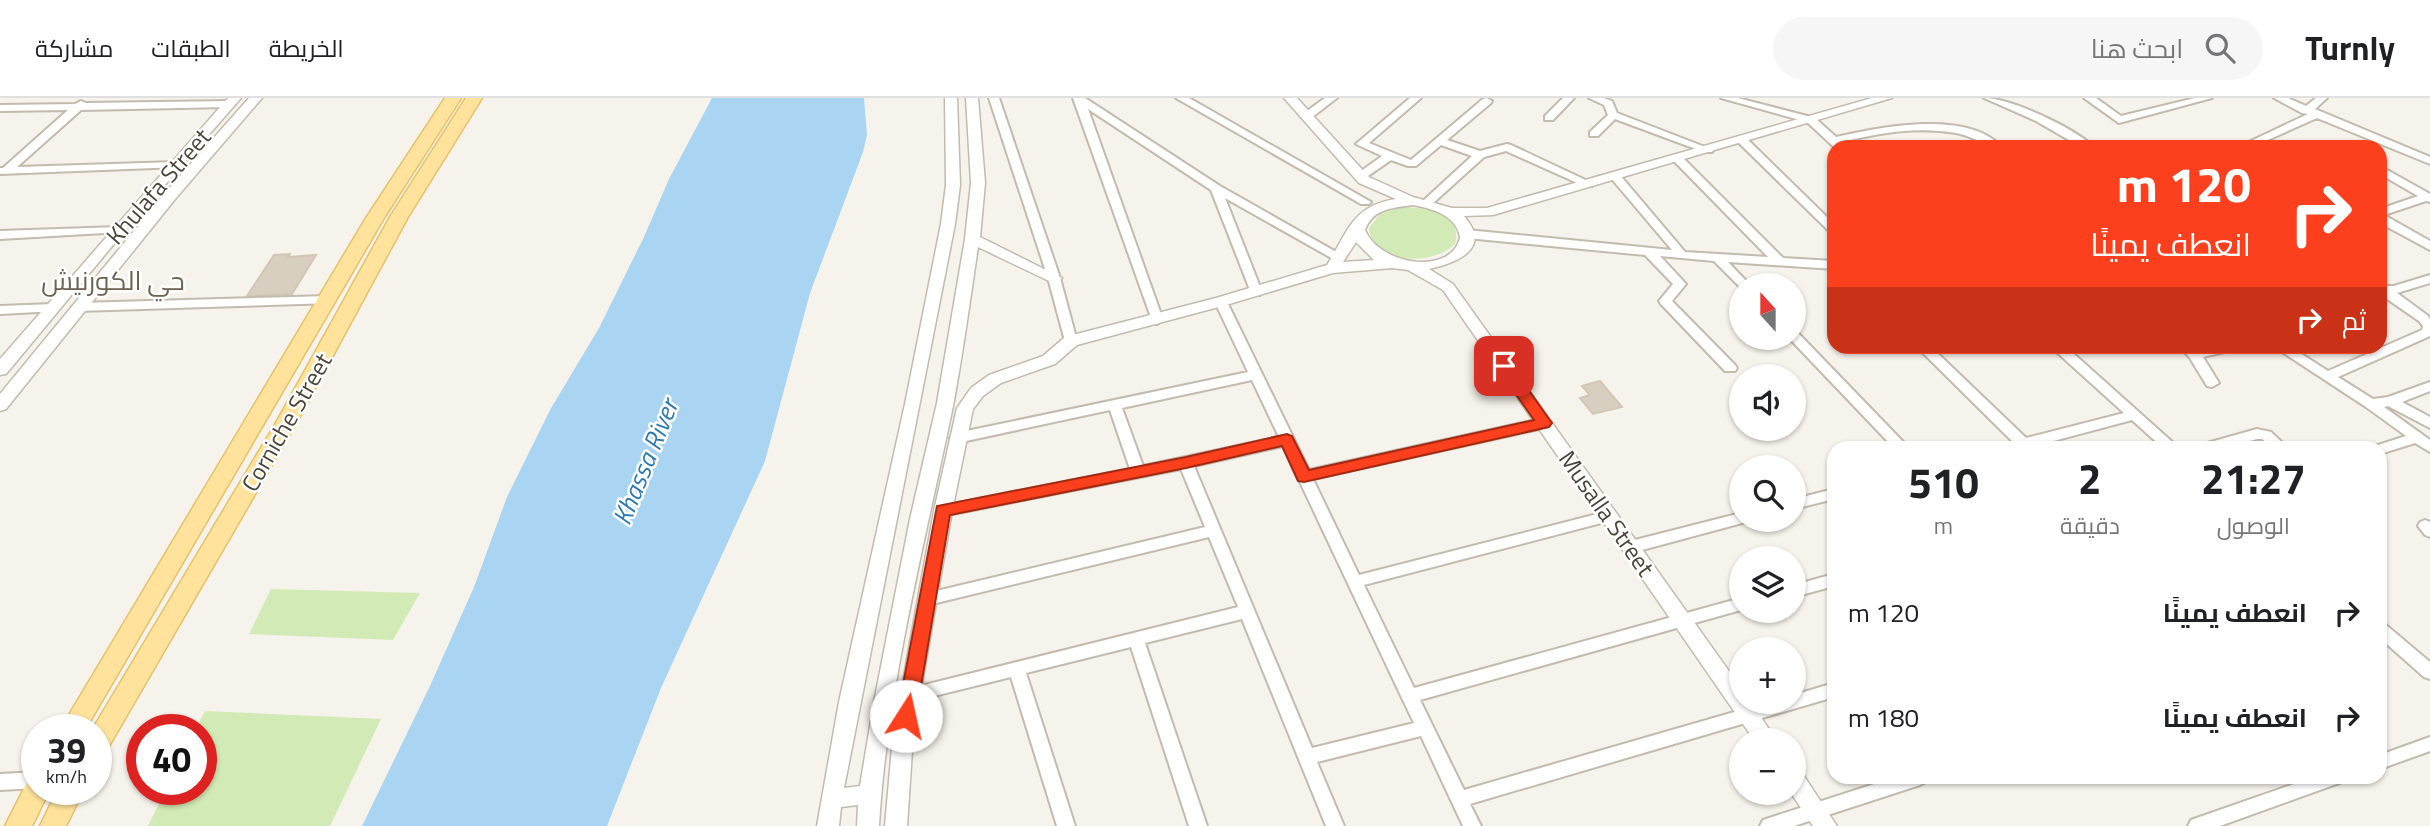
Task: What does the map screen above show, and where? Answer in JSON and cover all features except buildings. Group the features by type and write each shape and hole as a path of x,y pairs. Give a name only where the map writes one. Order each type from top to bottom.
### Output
{"main road":[{"name":"Corniche Street","path":"82,714 248,437 271,392 397,184 453,98"},
{"name":"Corniche Street","path":"112,718 287,422 421,183 474,98"},
{"path":"411,164 433,163"},
{"path":"397,184 421,183"},
{"path":"18,826 29,805"},
{"path":"53,826 63,805"}],"street":[{"path":"2,173 87,98"},
{"path":"0,405 78,307 256,98"},
{"path":"828,826 831,799 948,224 953,185 951,98"},
{"path":"868,826 870,794 919,519 945,403 972,239 978,184 972,98"},
{"path":"994,98 1054,278 1071,341"},
{"path":"1181,98 1365,208 1420,202 1480,155 1507,147 1588,184"},
{"path":"1290,98 1362,178 1450,212 1488,212 1886,98"},
{"path":"1307,116 1332,98"},
{"path":"1416,98 1361,144 1412,164 1488,102"},
{"path":"1549,118 1569,98"},
{"path":"1594,98 1610,100 1613,115"},
{"path":"1989,98 2040,119 2077,140"},
{"path":"2089,98 2119,120 2207,98"},
{"path":"2161,98 2175,107"},
{"path":"2279,98 2379,140"},
{"path":"2262,140 2311,113 2322,98"},
{"path":"1078,99 1336,262"},
{"path":"1078,99 1157,320"},
{"path":"1730,99 1811,120 1833,140"},
{"path":"0,108 233,101"},
{"name":"Khulafa Street","path":"0,370 118,230 233,101"},
{"path":"1594,134 1613,115"},
{"path":"1613,115 1708,150"},
{"path":"1852,140 1902,127 1968,132 1989,140"},
{"path":"1742,140 1827,223"},
{"path":"1440,141 1480,155"},
{"path":"2387,143 2430,160"},
{"path":"1362,178 1390,155"},
{"path":"1678,159 1780,262"},
{"path":"2,173 176,165"},
{"path":"2387,173 2429,198"},
{"path":"1615,176 1682,255"},
{"path":"1336,262 1357,229 1365,208 1362,178"},
{"path":"1216,188 1256,292"},
{"path":"2387,213 2429,198"},
{"path":"1450,212 1467,232 1682,255 1827,265"},
{"path":"896,826 901,758 910,695 943,511 965,408 977,392 995,379 1049,360 1071,341 1256,292 1336,262 1393,263 1412,267 1441,264 1452,259 1466,243 1467,232 1488,212"},
{"path":"2387,220 2430,246"},
{"path":"1357,229 1359,239 1366,249 1393,263"},
{"path":"0,235 118,230"},
{"path":"972,239 1054,278"},
{"path":"1649,252 1680,284 1665,301 1729,367"},
{"path":"1717,257 1732,273"},
{"path":"1448,287 1452,259"},
{"name":"Musalla Street","path":"1412,267 1448,287 1758,728"},
{"path":"2387,289 2430,279"},
{"path":"2387,293 2423,318 2429,326 2428,332 2387,350"},
{"path":"78,307 329,300"},
{"path":"1221,302 1472,826"},
{"path":"0,310 54,308"},
{"path":"21,345 48,345"},
{"path":"1806,348 1895,441"},
{"path":"1930,354 2021,441"},
{"path":"2065,354 2164,441"},
{"path":"2192,354 2212,383"},
{"path":"2291,354 2371,404 2430,447"},
{"path":"2327,377 2379,354"},
{"path":"957,438 1256,375"},
{"path":"2371,404 2390,401 2430,386"},
{"path":"2390,401 2430,423"},
{"path":"1114,404 1138,472"},
{"path":"2035,441 2134,415"},
{"path":"1304,477 1544,423"},
{"path":"2232,441 2258,434 2266,435 2273,441"},
{"path":"2387,447 2417,438"},
{"path":"943,511 1186,463 1287,439"},
{"path":"1186,463 1335,826"},
{"path":"1806,501 1827,496"},
{"path":"1354,582 1609,516"},
{"path":"1631,547 1729,521"},
{"path":"928,599 1214,530"},
{"path":"1806,587 1827,582"},
{"path":"1409,696 1729,607"},
{"path":"910,695 1248,611"},
{"path":"2387,635 2430,672"},
{"path":"1136,639 1198,826"},
{"path":"1017,668 1066,826"},
{"path":"1459,799 1827,692"},
{"path":"1307,757 1425,728"},
{"path":"2387,759 2430,744"},
{"path":"0,782 21,781"},
{"path":"1769,826 1821,818 1903,784"},
{"path":"2197,826 2316,784"},
{"path":"831,799 870,794"},
{"path":"1806,797 1821,818"}],"green space":[{"path":"1402,207 1431,211 1448,219 1454,226 1455,244 1433,256 1419,259 1392,256 1381,250 1373,241 1369,228 1380,214"},
{"path":"271,589 420,593 393,640 249,634"},
{"path":"205,711 381,719 330,826 148,826 158,805 217,805 217,714 203,714"}],"water":[{"name":"Khassa River","path":"712,98 864,98 867,135 810,293 765,461 661,688 607,826 362,826 430,686 474,587 507,497 550,410 599,328 669,179"}],"district":[{"name":"حي الكورنيش","path":"113,280"}],"route":[{"path":"906,716 943,511 1186,463 1287,439 1304,477 1544,423 1504,366"}]}
